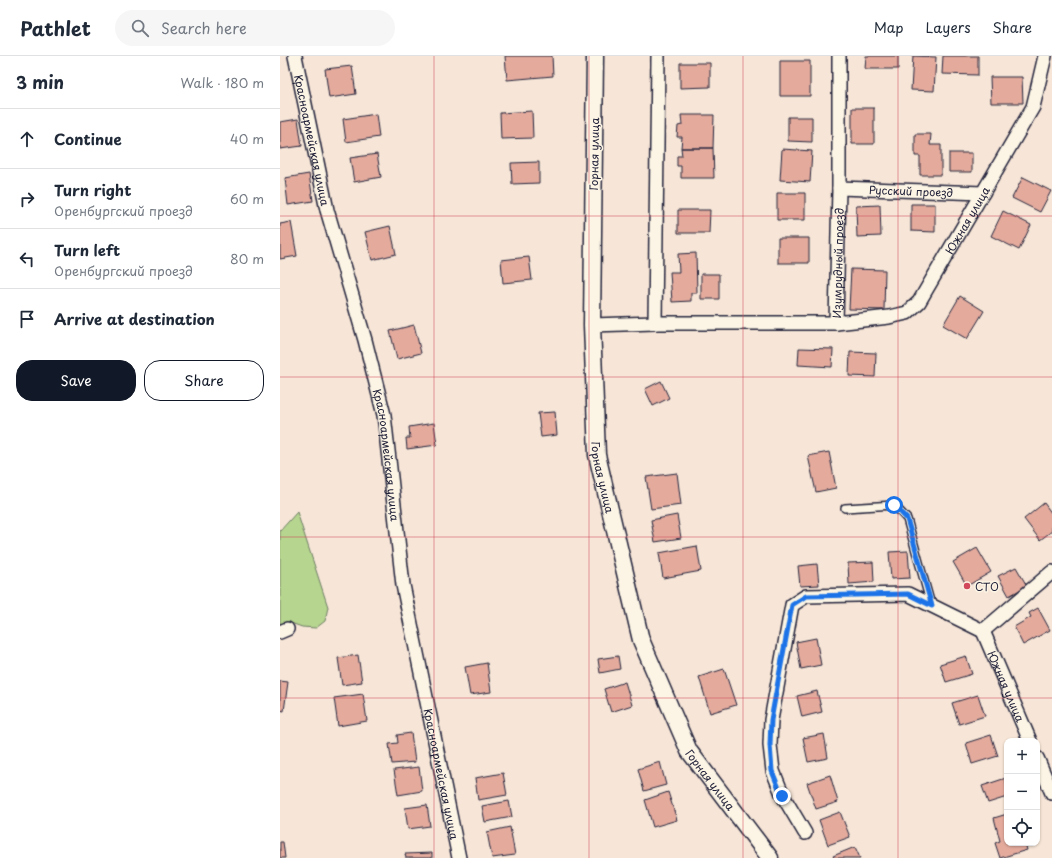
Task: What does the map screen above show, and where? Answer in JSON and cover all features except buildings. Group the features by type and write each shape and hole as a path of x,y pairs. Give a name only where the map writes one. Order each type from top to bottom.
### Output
{"street":[{"name":"Красноармейская улица","path":"295,56 327,210 365,340 384,415 403,585 459,858"},
{"name":"Горная улица","path":"595,56 592,325 597,455 641,640 689,751 770,858"},
{"path":"655,323 658,56"},
{"name":"Изумрудный проезд","path":"592,325 655,323 836,323 839,188 839,56"},
{"name":"Южная улица","path":"836,323 889,317 907,313 919,302 1033,107 1045,56"},
{"name":"Русский проезд","path":"839,188 983,193"},
{"path":"806,832 782,796 772,771 770,745 771,720 792,605 806,596 908,594 983,631 1052,572"},
{"name":"Южная улица","path":"983,631 1029,738"},
{"path":"1040,765 1052,793"}],"lane":[{"path":"845,508 894,505 907,519 932,606"}],"green space":[{"path":"297,512 328,607 325,621 316,628 302,627 288,622 280,625 280,531"}],"place":[{"name":"СТО","path":"967,586"}],"route":[{"path":"782,796 772,771 770,745 771,720 792,605 806,596 908,594 932,606 907,519 894,505"}]}
